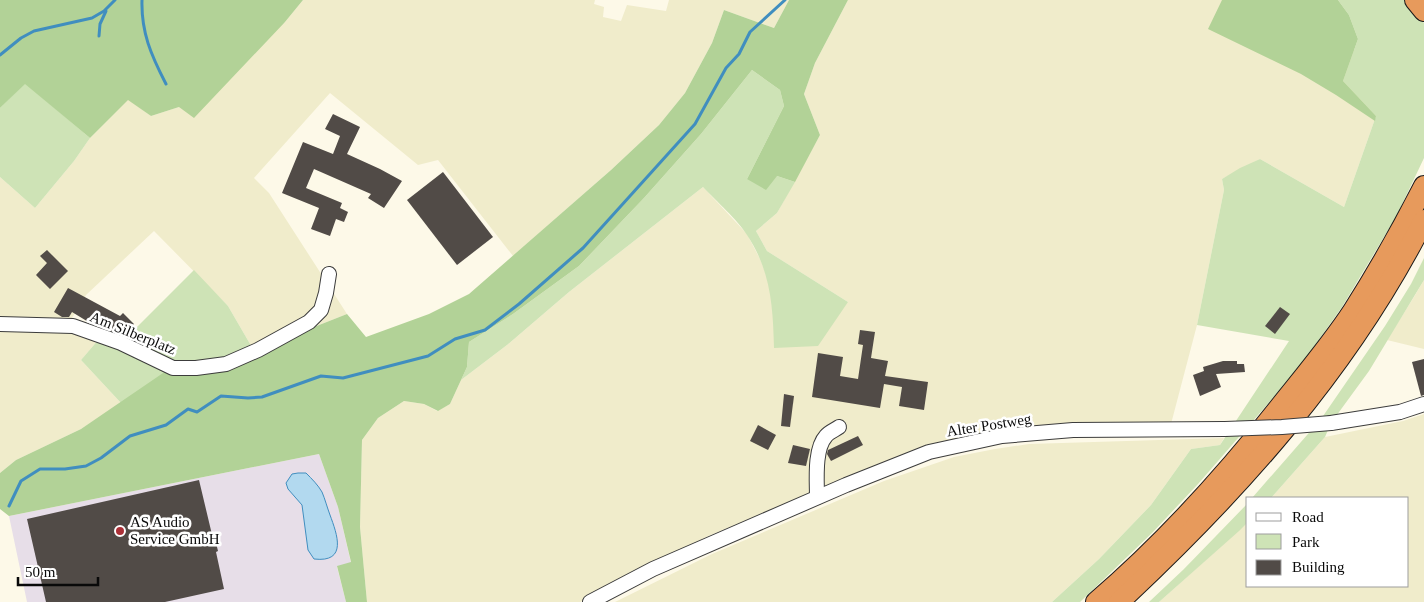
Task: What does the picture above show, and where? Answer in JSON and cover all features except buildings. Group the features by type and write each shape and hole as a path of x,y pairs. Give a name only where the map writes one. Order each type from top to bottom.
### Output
{"highway":[{"path":"1415,0 1424,12"},
{"path":"1096,602 1165,538 1211,490 1250,445 1307,373 1356,305 1382,264 1424,186"},
{"path":"1120,602 1176,549 1279,437 1369,317 1397,271 1424,220"}],"street":[{"name":"Am Silberplatz","path":"0,324 73,326 121,343 173,368 196,368 226,364 258,350 309,322 321,310 329,274"},
{"name":"Alter Postweg","path":"590,602 653,569 929,452 1002,436 1073,430 1225,429 1331,423 1400,412 1424,404"},
{"path":"817,498 818,463 821,443 827,434 839,427"}],"shaded area":[{"path":"303,0 595,0 594,4 604,7 603,17 621,21 627,5 666,11 669,0 789,0 774,28 724,10 712,43 685,93 659,125 513,256 438,160 418,165 330,93 254,178 269,193 347,314 309,329 257,356 228,306 154,231 86,295 66,328 99,339 81,360 121,403 81,429 16,460 0,473 0,177 35,208 74,161 90,138 128,99 151,116 179,107 285,22"},
{"path":"848,0 1338,0 1376,116 1344,207 1260,159 1222,179 1224,190 1197,325 1171,424 1009,430 949,440 708,536 580,602 367,602 360,527 362,440 378,418 404,401 424,404 437,411 450,404 461,380 703,187 747,234 761,261 770,285 773,314 848,302 767,251 756,231 777,213 820,135 804,94 815,63"},
{"path":"1424,280 1424,349 1387,340 1414,297"},
{"path":"1424,414 1424,602 1159,602 1246,524 1246,587 1409,587 1409,497 1272,497 1325,437 1403,421"},
{"path":"1224,438 1220,445 1191,449 1151,505 1099,559 1052,602 615,602 712,554 884,481 954,457 1029,444"},
{"path":"319,454 338,507 351,563 337,567 346,602 27,602 9,516"}],"green space":[{"path":"0,0 303,0 285,22 194,118 179,107 151,116 128,100 90,138 25,84 0,108"},
{"path":"789,0 848,0 815,63 804,94 820,135 795,182 777,176 766,190 747,179 784,106 780,90 752,70 701,134 644,198 579,266 513,314 469,342 467,367 450,404 438,411 424,404 404,401 378,418 362,440 360,527 367,602 346,602 337,566 351,562 338,507 319,454 9,516 0,509 0,473 16,460 81,429 166,371 195,374 228,371 309,329 347,314 366,337 429,314 469,294 611,170 659,125 685,93 712,43 724,10 774,28"},
{"path":"1222,0 1338,0 1349,15 1358,39 1343,81 1376,116 1375,121 1301,74 1208,29"},
{"path":"1338,0 1406,0 1424,23 1424,158 1396,217 1342,307 1299,368 1198,484 1152,533 1080,602 1052,602 1099,559 1151,505 1191,449 1220,445 1289,341 1197,325 1224,190 1222,179 1260,159 1344,207 1376,116 1343,81 1358,39 1349,15"},
{"path":"752,70 780,90 784,106 747,179 777,176 795,182 777,213 756,231 767,251 848,302 818,346 774,348 773,318 769,290 761,262 743,229 703,187 461,380 467,367 469,342 513,314 579,266 644,198 701,134"},
{"path":"25,83 90,138 74,161 35,208 0,177 0,108"},
{"path":"1424,258 1424,280 1369,371 1331,423 1325,437 1272,497 1253,497 1321,419 1385,326 1411,284"},
{"path":"194,270 228,306 257,356 228,371 195,374 131,396 121,403 81,360 99,339 119,345"},
{"path":"1246,505 1246,524 1239,531 1159,602 1149,602"}],"water":[{"path":"306,473 320,489 335,530 337,538 336,552 325,559 314,559 308,550 302,505 288,489 286,483 292,474"}],"waterway":[{"path":"0,55 21,38 34,31 92,18 104,11 115,0"},
{"path":"142,0 145,33 166,84"},
{"path":"9,506 21,481 40,469 65,469 86,466 101,458 130,436 166,425 188,409 197,412 221,396 262,397 321,376 343,378 428,356 455,339 485,330 519,304 583,248 695,124 726,68 739,54 750,32 785,0"},
{"path":"99,36 100,24 106,11"}],"place":[{"name":"AS Audio Service GmbH","path":"120,531"}]}
